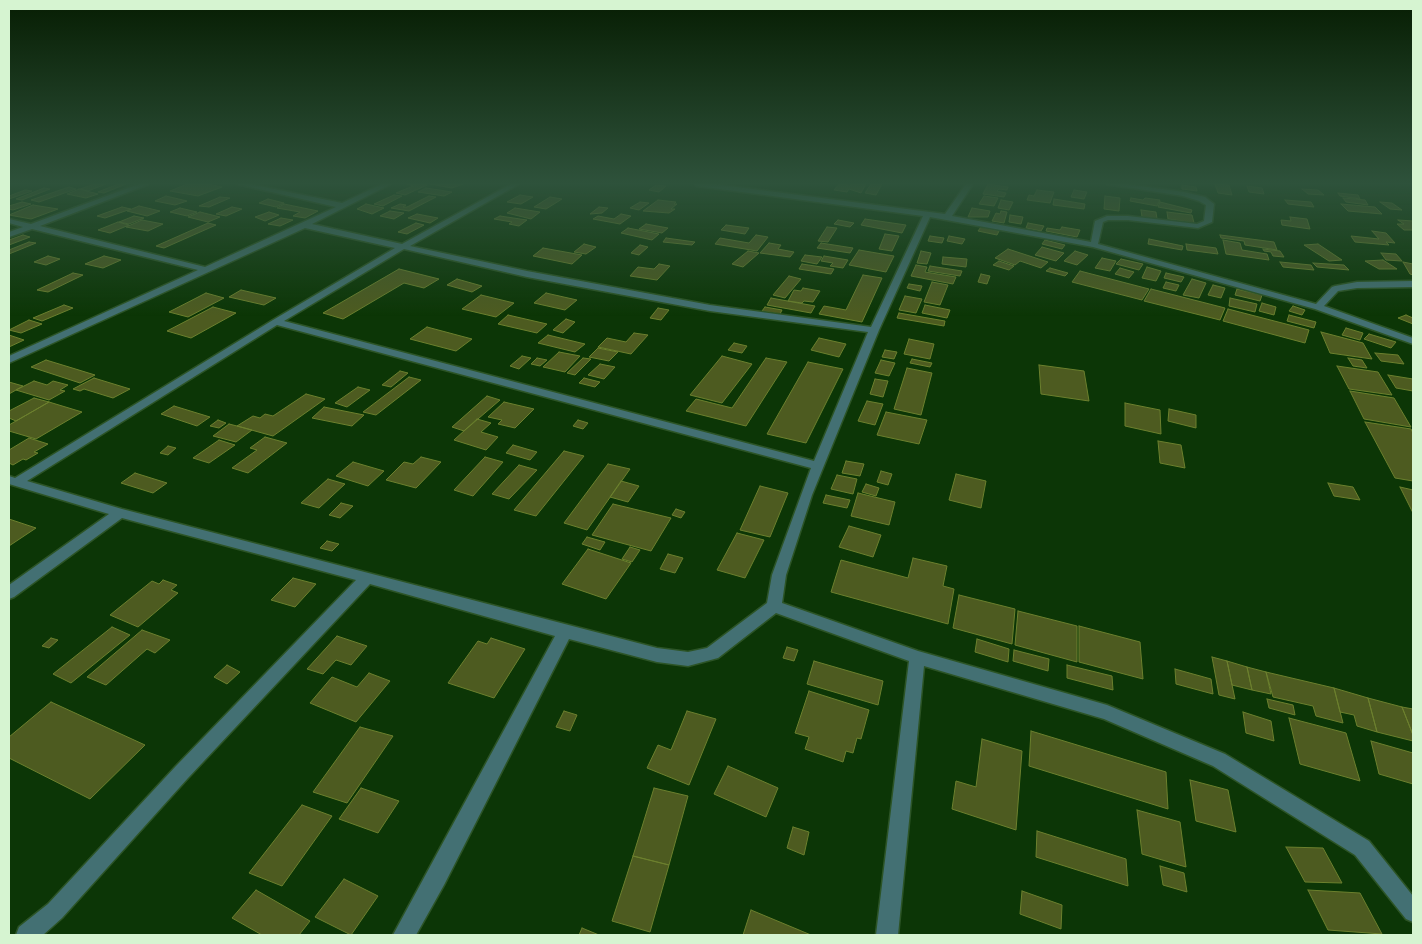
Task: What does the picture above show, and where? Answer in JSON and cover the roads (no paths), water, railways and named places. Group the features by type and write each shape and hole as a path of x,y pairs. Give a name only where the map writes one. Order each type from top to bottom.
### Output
{"street":[{"path":"9,235 28,228"},
{"path":"35,228 207,270"},
{"path":"9,360 297,228"},
{"path":"319,228 528,274 710,308 874,330"},
{"path":"13,481 276,322 436,228"},
{"path":"13,481 120,513 657,655 688,659 712,653 774,606 779,575 806,495 874,330 921,228"},
{"path":"1005,228 1094,245 1318,307 1413,341"},
{"path":"1094,245 1098,228"},
{"path":"1318,307 1335,289 1357,285 1413,284"},
{"path":"276,322 818,466"},
{"path":"9,593 120,513"},
{"path":"27,935 55,911 182,772 367,578"},
{"path":"774,606 917,657 1107,712 1219,760 1362,848 1413,912"},
{"path":"404,935 437,878 565,632"},
{"path":"887,935 917,657"}]}
